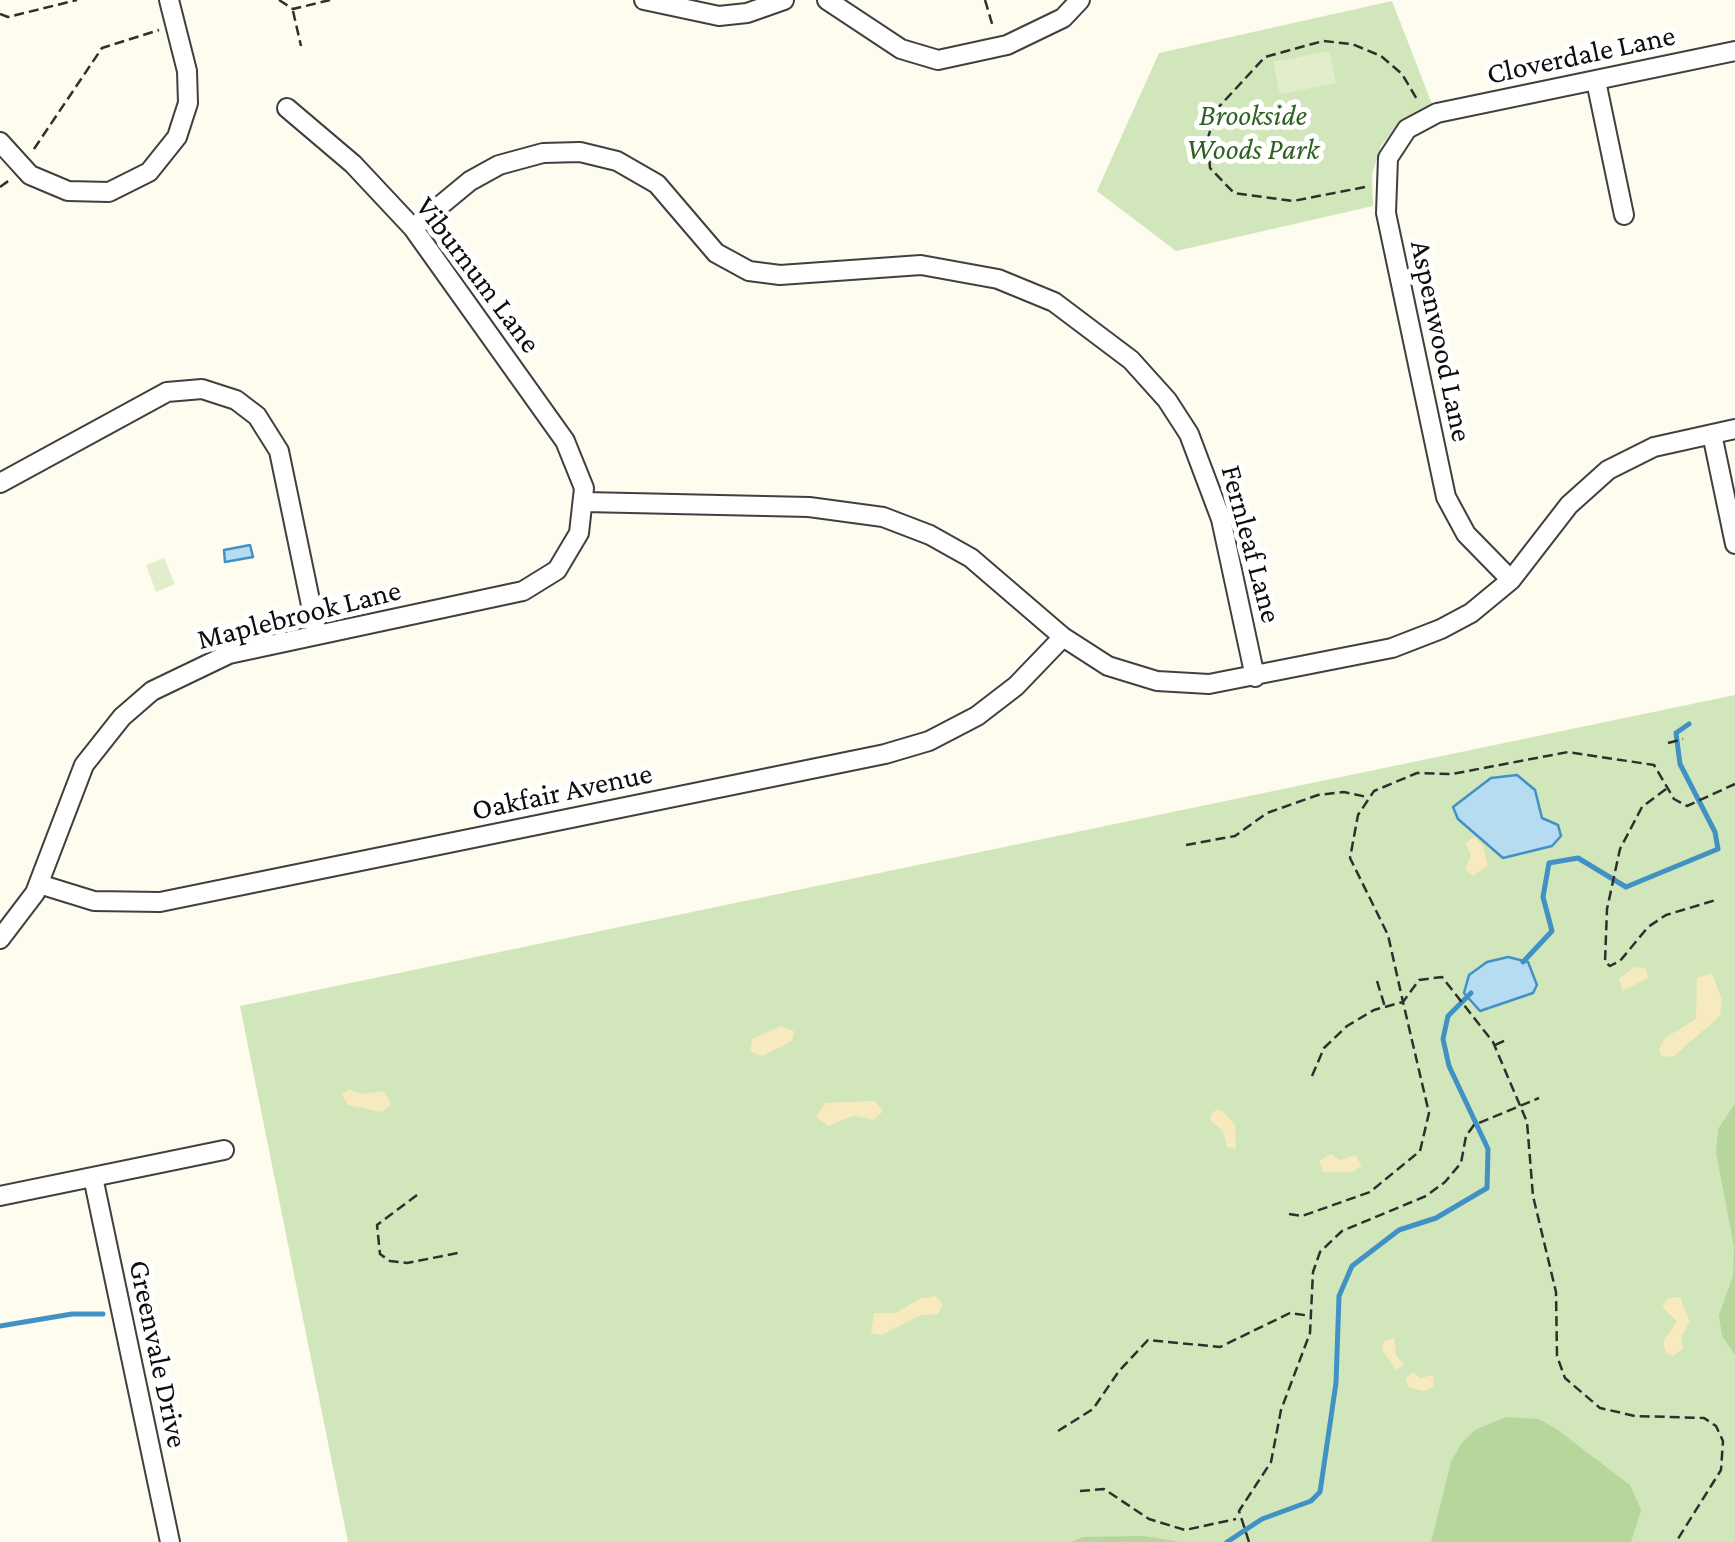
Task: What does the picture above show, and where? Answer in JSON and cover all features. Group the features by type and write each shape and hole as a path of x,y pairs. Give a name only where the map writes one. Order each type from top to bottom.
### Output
{"street":[{"path":"0,142 21,169 46,184 79,192 108,192 139,180 168,152 183,125 189,94 169,0"},
{"path":"644,0 719,16 747,13 784,0"},
{"path":"826,0 872,32 916,55 945,59 999,48 1064,18 1080,0"},
{"name":"Cloverdale Lane","path":"1437,113 1735,52"},
{"path":"1596,81 1624,215"},
{"name":"Viburnum Lane","path":"287,108 353,164 413,228 572,452 585,502"},
{"name":"Aspenwood Lane","path":"1437,113 1413,125 1392,149 1384,177 1386,213 1446,497 1466,534 1511,580"},
{"name":"Fernleaf Lane","path":"413,228 470,181 499,165 543,152 580,152 618,160 658,184 716,253 749,271 780,275 921,265 998,279 1054,302 1131,360 1167,400 1189,434 1222,519 1255,676"},
{"path":"0,483 167,392 202,390 236,400 258,416 279,451 317,634"},
{"path":"585,502 809,507 884,518 930,535 971,558 1063,637 1108,666 1157,682 1209,684 1427,636 1470,613 1511,580 1568,505 1608,470 1654,447 1735,429"},
{"path":"1712,434 1735,544"},
{"name":"Maplebrook Lane","path":"0,939 23,913 39,884 77,777 134,705 162,684 212,659 532,588 557,570 573,548 585,502"},
{"name":"Oakfair Avenue","path":"39,884 94,902 160,902 885,754 929,740 977,716 1016,686 1063,637"},
{"path":"0,1196 224,1150"},
{"name":"Greenvale Drive","path":"93,1178 170,1542"}],"path":[{"path":"0,14 8,17 77,0"},
{"path":"278,0 292,9 302,46"},
{"path":"292,9 330,0"},
{"path":"985,0 999,48"},
{"path":"21,169 102,48 175,25"},
{"path":"1365,187 1301,201 1246,197 1230,190 1213,174 1208,146 1214,116 1231,89 1264,57 1303,44 1339,41 1376,53 1402,74 1418,102"},
{"path":"1201,146 1208,146"},
{"path":"1668,742 1683,739"},
{"path":"1289,1214 1302,1216 1374,1190 1424,1144 1428,1106 1388,935 1350,858 1352,830 1367,798 1390,782 1417,772 1452,774 1568,752 1646,762 1659,770 1677,802 1692,806 1735,784"},
{"path":"1667,788 1636,817 1614,872 1603,952 1610,966 1620,961 1660,919 1716,900"},
{"path":"1186,845 1235,836 1267,813 1318,795 1344,792 1367,798"},
{"path":"1312,1076 1321,1052 1332,1039 1360,1016 1403,1002 1416,982 1429,976 1442,977 1472,1012 1494,1046 1528,1128 1533,1196 1556,1292 1557,1356 1565,1378 1590,1402 1612,1411 1708,1420 1723,1441 1721,1470 1676,1542"},
{"path":"1377,981 1385,1006"},
{"path":"1494,1046 1506,1040"},
{"path":"1249,1542 1238,1518 1242,1504 1270,1462 1281,1410 1305,1352 1312,1316 1314,1266 1329,1240 1360,1222 1434,1191 1461,1164 1471,1127 1539,1098"},
{"path":"417,1195 377,1225 380,1254 390,1261 407,1263 458,1253"},
{"path":"1058,1431 1093,1409 1148,1340 1220,1347 1290,1314 1312,1316"},
{"path":"1080,1491 1104,1489 1150,1519 1185,1530 1238,1518"}],"green space":[{"name":"Brookside Woods Park","path":"1392,1 1432,104 1403,119 1381,146 1372,174 1373,206 1176,251 1097,191 1159,53"},
{"path":"1329,51 1336,83 1280,94 1273,62"},
{"path":"164,558 175,584 156,592 146,565"},
{"path":"1735,695 1735,1542 348,1542 240,1006"},
{"path":"1735,1104 1735,1355 1722,1336 1719,1315 1733,1276 1734,1247 1716,1152 1718,1129"},
{"path":"1506,1417 1538,1419 1555,1428 1630,1485 1641,1510 1631,1542 1431,1542 1451,1462 1461,1444 1475,1430"},
{"path":"1143,1536 1181,1542 1071,1542 1083,1537"}],"sand":[{"path":"1475,837 1483,846 1488,866 1473,876 1465,870 1471,855 1465,843"},
{"path":"1634,967 1646,968 1648,978 1623,991 1619,979"},
{"path":"1712,973 1722,1000 1720,1016 1674,1056 1662,1057 1659,1049 1665,1038 1696,1019 1697,978"},
{"path":"781,1026 794,1031 792,1041 763,1056 750,1052 752,1039"},
{"path":"349,1089 361,1094 384,1091 391,1104 382,1112 348,1105 342,1095"},
{"path":"875,1101 883,1111 874,1120 853,1116 828,1126 816,1117 825,1103"},
{"path":"1216,1110 1223,1111 1235,1125 1236,1149 1227,1147 1223,1131 1211,1121"},
{"path":"1331,1154 1340,1160 1355,1155 1362,1166 1352,1172 1323,1172 1319,1161"},
{"path":"936,1296 943,1304 938,1314 921,1315 882,1335 871,1333 874,1313 896,1313 919,1299"},
{"path":"1680,1297 1690,1322 1681,1336 1683,1349 1673,1356 1666,1353 1663,1342 1677,1321 1662,1307 1668,1298"},
{"path":"1394,1338 1396,1355 1404,1365 1396,1370 1382,1350 1384,1341"},
{"path":"1413,1372 1420,1378 1433,1375 1434,1387 1424,1391 1408,1387 1406,1378"}],"water":[{"path":"250,545 253,557 225,562 224,550"},
{"path":"1517,775 1535,790 1542,818 1558,825 1561,836 1552,846 1503,858 1458,819 1453,807 1491,778"},
{"path":"1508,957 1528,962 1537,985 1533,993 1480,1011 1464,993 1469,975 1487,962"}],"waterway":[{"path":"1523,962 1552,931 1543,897 1549,863 1578,858 1626,887 1718,849 1715,832 1680,764 1676,733 1689,724"},
{"path":"1227,1542 1262,1519 1311,1501 1320,1492 1336,1383 1339,1296 1352,1266 1399,1230 1436,1218 1487,1188 1488,1149 1449,1066 1443,1039 1448,1016 1471,993"},
{"path":"0,1326 72,1314 103,1314"}]}
